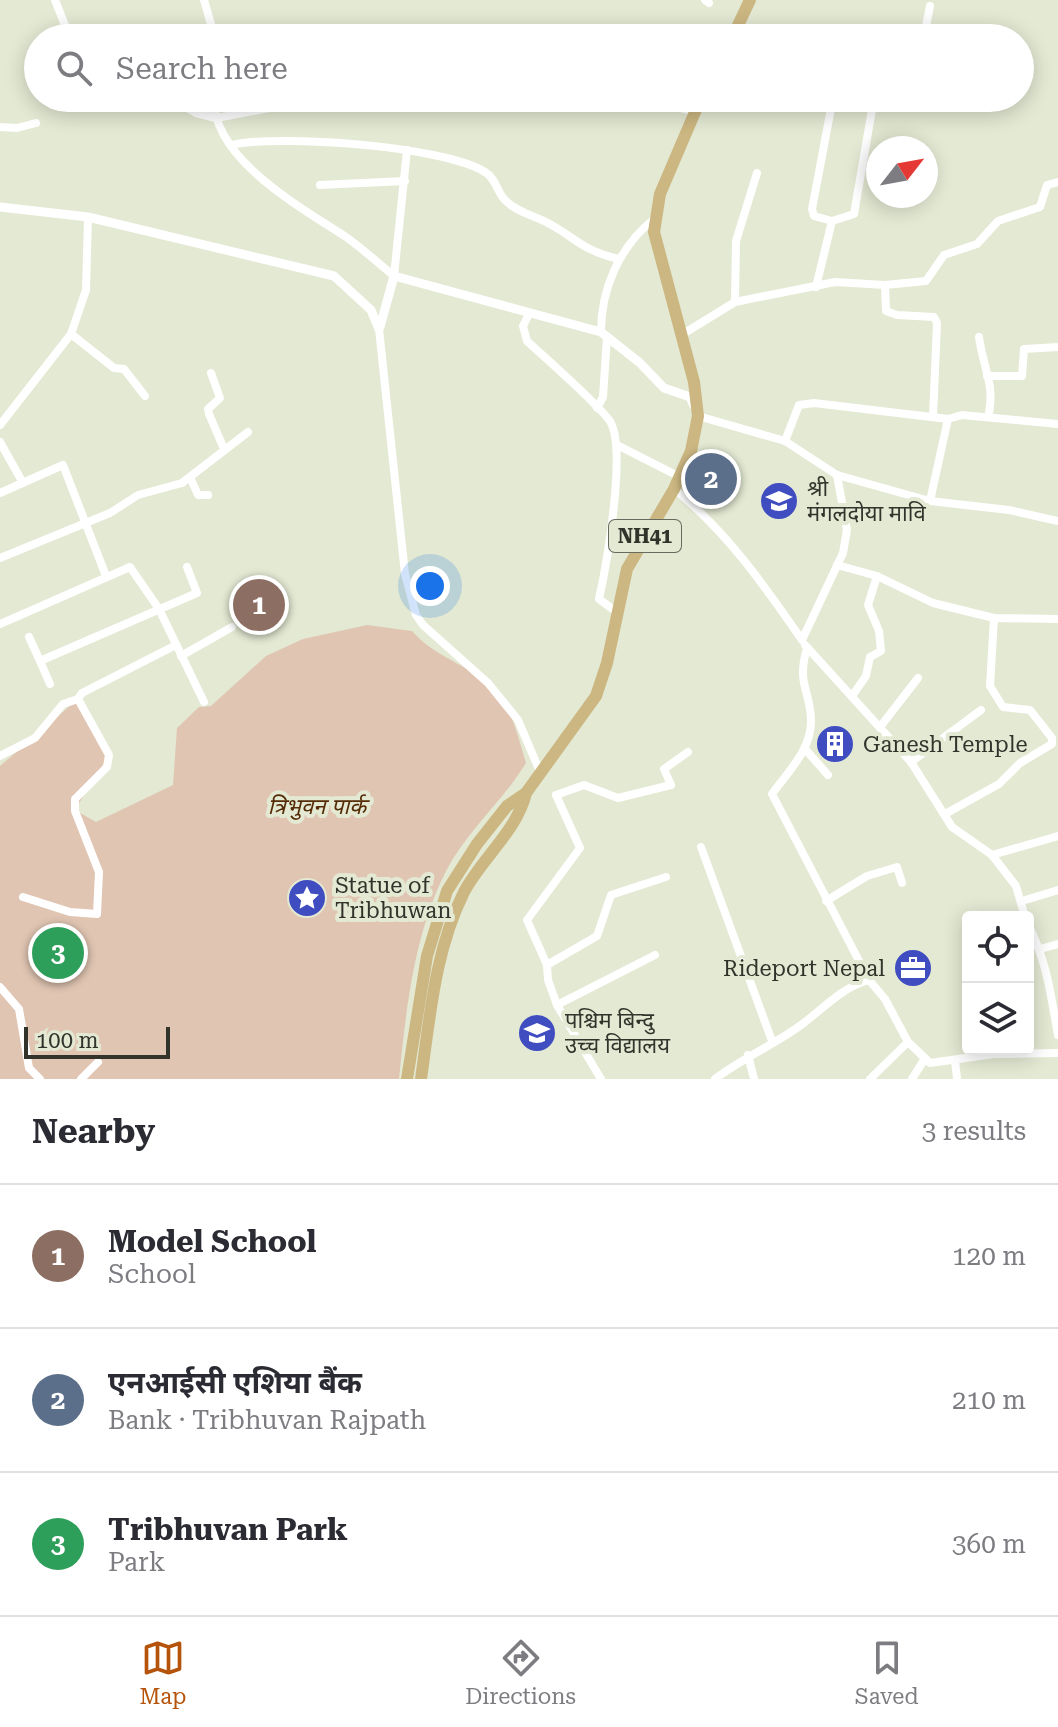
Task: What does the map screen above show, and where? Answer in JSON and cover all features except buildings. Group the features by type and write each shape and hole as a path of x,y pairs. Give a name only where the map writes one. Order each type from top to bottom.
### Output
{"highway":[{"path":"739,24 750,0"},
{"name":"NH41","path":"421,1079 434,988 445,941 465,890 515,820 526,793 596,696 627,569 677,483 698,416 683,334 660,266 654,219 660,194 693,112"},
{"name":"NH41","path":"407,1079 432,936 447,891 463,864 507,806 526,793"},
{"path":"432,936 445,941"}],"street":[{"path":"55,0 64,24"},
{"path":"204,0 211,24"},
{"path":"926,24 930,6"},
{"path":"194,112 216,118 248,112"},
{"path":"215,112 232,145 275,189 349,239 394,276 529,314 564,320 604,334 640,363 664,388 690,397 698,416 785,441 837,475 930,501 1009,510 1058,521"},
{"path":"830,112 812,209 814,216 832,221 854,214 872,112"},
{"path":"0,127 17,128 36,123"},
{"path":"232,145 251,141 407,150 486,172 504,199 515,208 546,222 590,252 619,259"},
{"path":"379,329 394,276 407,150"},
{"path":"735,302 736,241 757,173"},
{"path":"320,185 405,181"},
{"path":"683,334 735,302 835,282 885,285 926,281 944,255 977,244 998,221 1040,207 1047,185 1058,182"},
{"path":"0,207 88,217 334,276 371,310 379,329 405,574 416,615 423,625 488,683 518,720 541,774"},
{"path":"0,425 71,334 86,290 88,217"},
{"path":"597,408 603,397 604,334 601,309 619,259 654,219"},
{"path":"816,287 832,221"},
{"path":"885,285 886,311 897,315 934,317 937,323 933,417"},
{"path":"529,314 523,326 527,341 610,422 617,445 610,550 599,599 618,613"},
{"path":"71,334 114,368 124,369 145,396"},
{"path":"979,337 993,396 988,417"},
{"path":"987,376 1022,376 1024,349 1058,347"},
{"path":"211,373 220,398 208,409 224,449"},
{"path":"785,441 799,405 814,403 948,419 962,415 1058,424"},
{"path":"930,501 948,419"},
{"path":"0,558 110,513 138,495 182,483 248,432"},
{"path":"0,442 23,483"},
{"path":"617,445 677,483 710,518 744,558 804,644 911,762 959,833 992,855 1016,886 1024,911"},
{"path":"0,493 63,465 106,576"},
{"path":"837,475 847,530 837,565 804,644 800,671 811,722 805,749 772,794 869,980 885,999 908,1042 924,1060 930,1063 994,1054 1058,1053"},
{"path":"190,477 198,495 208,495"},
{"path":"837,565 877,576 933,603 994,618 1058,619"},
{"path":"0,624 130,567 159,609 204,702"},
{"path":"40,661 197,593 187,567"},
{"path":"852,696 866,676 870,657 881,651 879,631 868,605 877,576"},
{"path":"945,814 982,790 999,784 1020,763 1052,744 1052,738 1030,710 1003,707 990,686 994,618"},
{"path":"181,656 232,627"},
{"path":"29,637 50,684"},
{"path":"0,756 35,738 63,704 78,699 176,645"},
{"path":"880,727 918,678"},
{"path":"23,897 70,912 97,914 99,872 75,811 75,799 107,767 109,755 78,699"},
{"path":"911,762 981,710"},
{"path":"805,749 828,775"},
{"path":"601,1079 557,1005 548,980 547,965 527,920 580,848 556,795 584,785 618,798 671,785 664,769 688,752"},
{"path":"992,855 1058,836"},
{"path":"701,847 772,1041"},
{"path":"826,901 867,876 897,867 902,883"},
{"path":"547,965 597,936 611,895 666,877"},
{"path":"1022,901 1058,890"},
{"path":"1034,936 1056,999 1058,1035"},
{"path":"1040,949 1058,944"},
{"path":"557,1005 655,955"},
{"path":"715,1079 748,1055 799,1027 855,984 869,980"},
{"path":"0,987 19,1009 29,1068 40,1079"},
{"path":"870,1079 908,1042"},
{"path":"748,1055 754,1079"},
{"path":"912,1079 924,1060"},
{"path":"955,1060 957,1079"},
{"path":"81,1079 98,1062"}],"green space":[{"name":"त्रिभुवन पार्क","path":"367,625 412,631 429,646 493,688 511,717 526,763 455,856 435,895 413,973 399,1079 0,1079 0,766 78,699 109,755 75,810 96,822 173,785 177,728 199,707 211,706 266,656 303,639"}],"place":[{"name":"एनआईसी एशिया बैंक","path":"711,479"},
{"name":"श्री मंगलदोया मावि","path":"779,501"},
{"name":"Model School","path":"259,605"},
{"name":"Ganesh Temple","path":"835,744"},
{"name":"Statue of Tribhuwan","path":"307,898"},
{"name":"Tribhuvan Park","path":"58,953"},
{"name":"Rideport Nepal","path":"913,968"},
{"name":"पश्चिम बिन्दु उच्च विद्यालय","path":"537,1033"}]}
